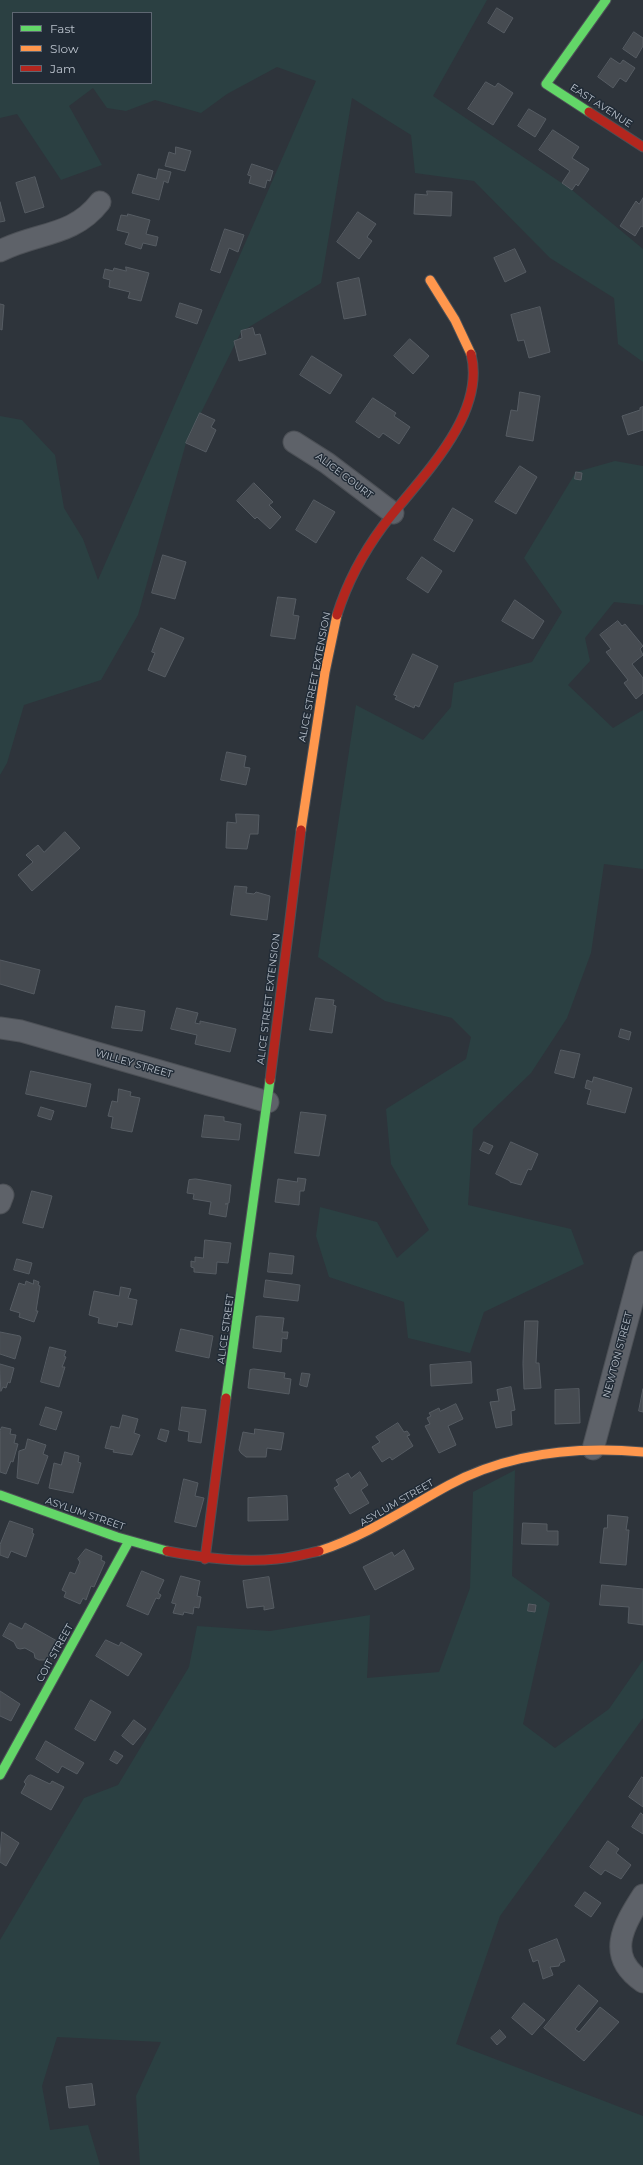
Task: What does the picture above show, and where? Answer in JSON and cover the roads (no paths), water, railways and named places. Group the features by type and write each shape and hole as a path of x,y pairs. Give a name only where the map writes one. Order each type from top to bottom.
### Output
{"street":[{"name":"EAST AVENUE","path":"606,0 546,84 643,147"},
{"path":"0,251 15,243 66,229 82,221 100,202"},
{"name":"ALICE STREET EXTENSION","path":"268,1102 305,797 336,619 350,581 369,545 442,452 452,436 467,404 473,377 473,363 452,313 430,280"},
{"name":"ALICE COURT","path":"294,442 327,463 393,513"},
{"name":"WILLEY STREET","path":"0,1028 21,1031 268,1102"},
{"name":"ALICE STREET","path":"205,1559 268,1102"},
{"name":"NEWTON STREET","path":"593,1449 643,1262"},
{"name":"ASYLUM STREET","path":"0,1495 129,1541 168,1553 205,1559 262,1560 318,1551 377,1529 448,1486 479,1470 515,1460 541,1455 593,1449 643,1452"},
{"name":"COIT STREET","path":"0,1775 129,1541"},
{"path":"643,1895 626,1920 621,1933 620,1947 625,1963 635,1976 643,1982"}]}
